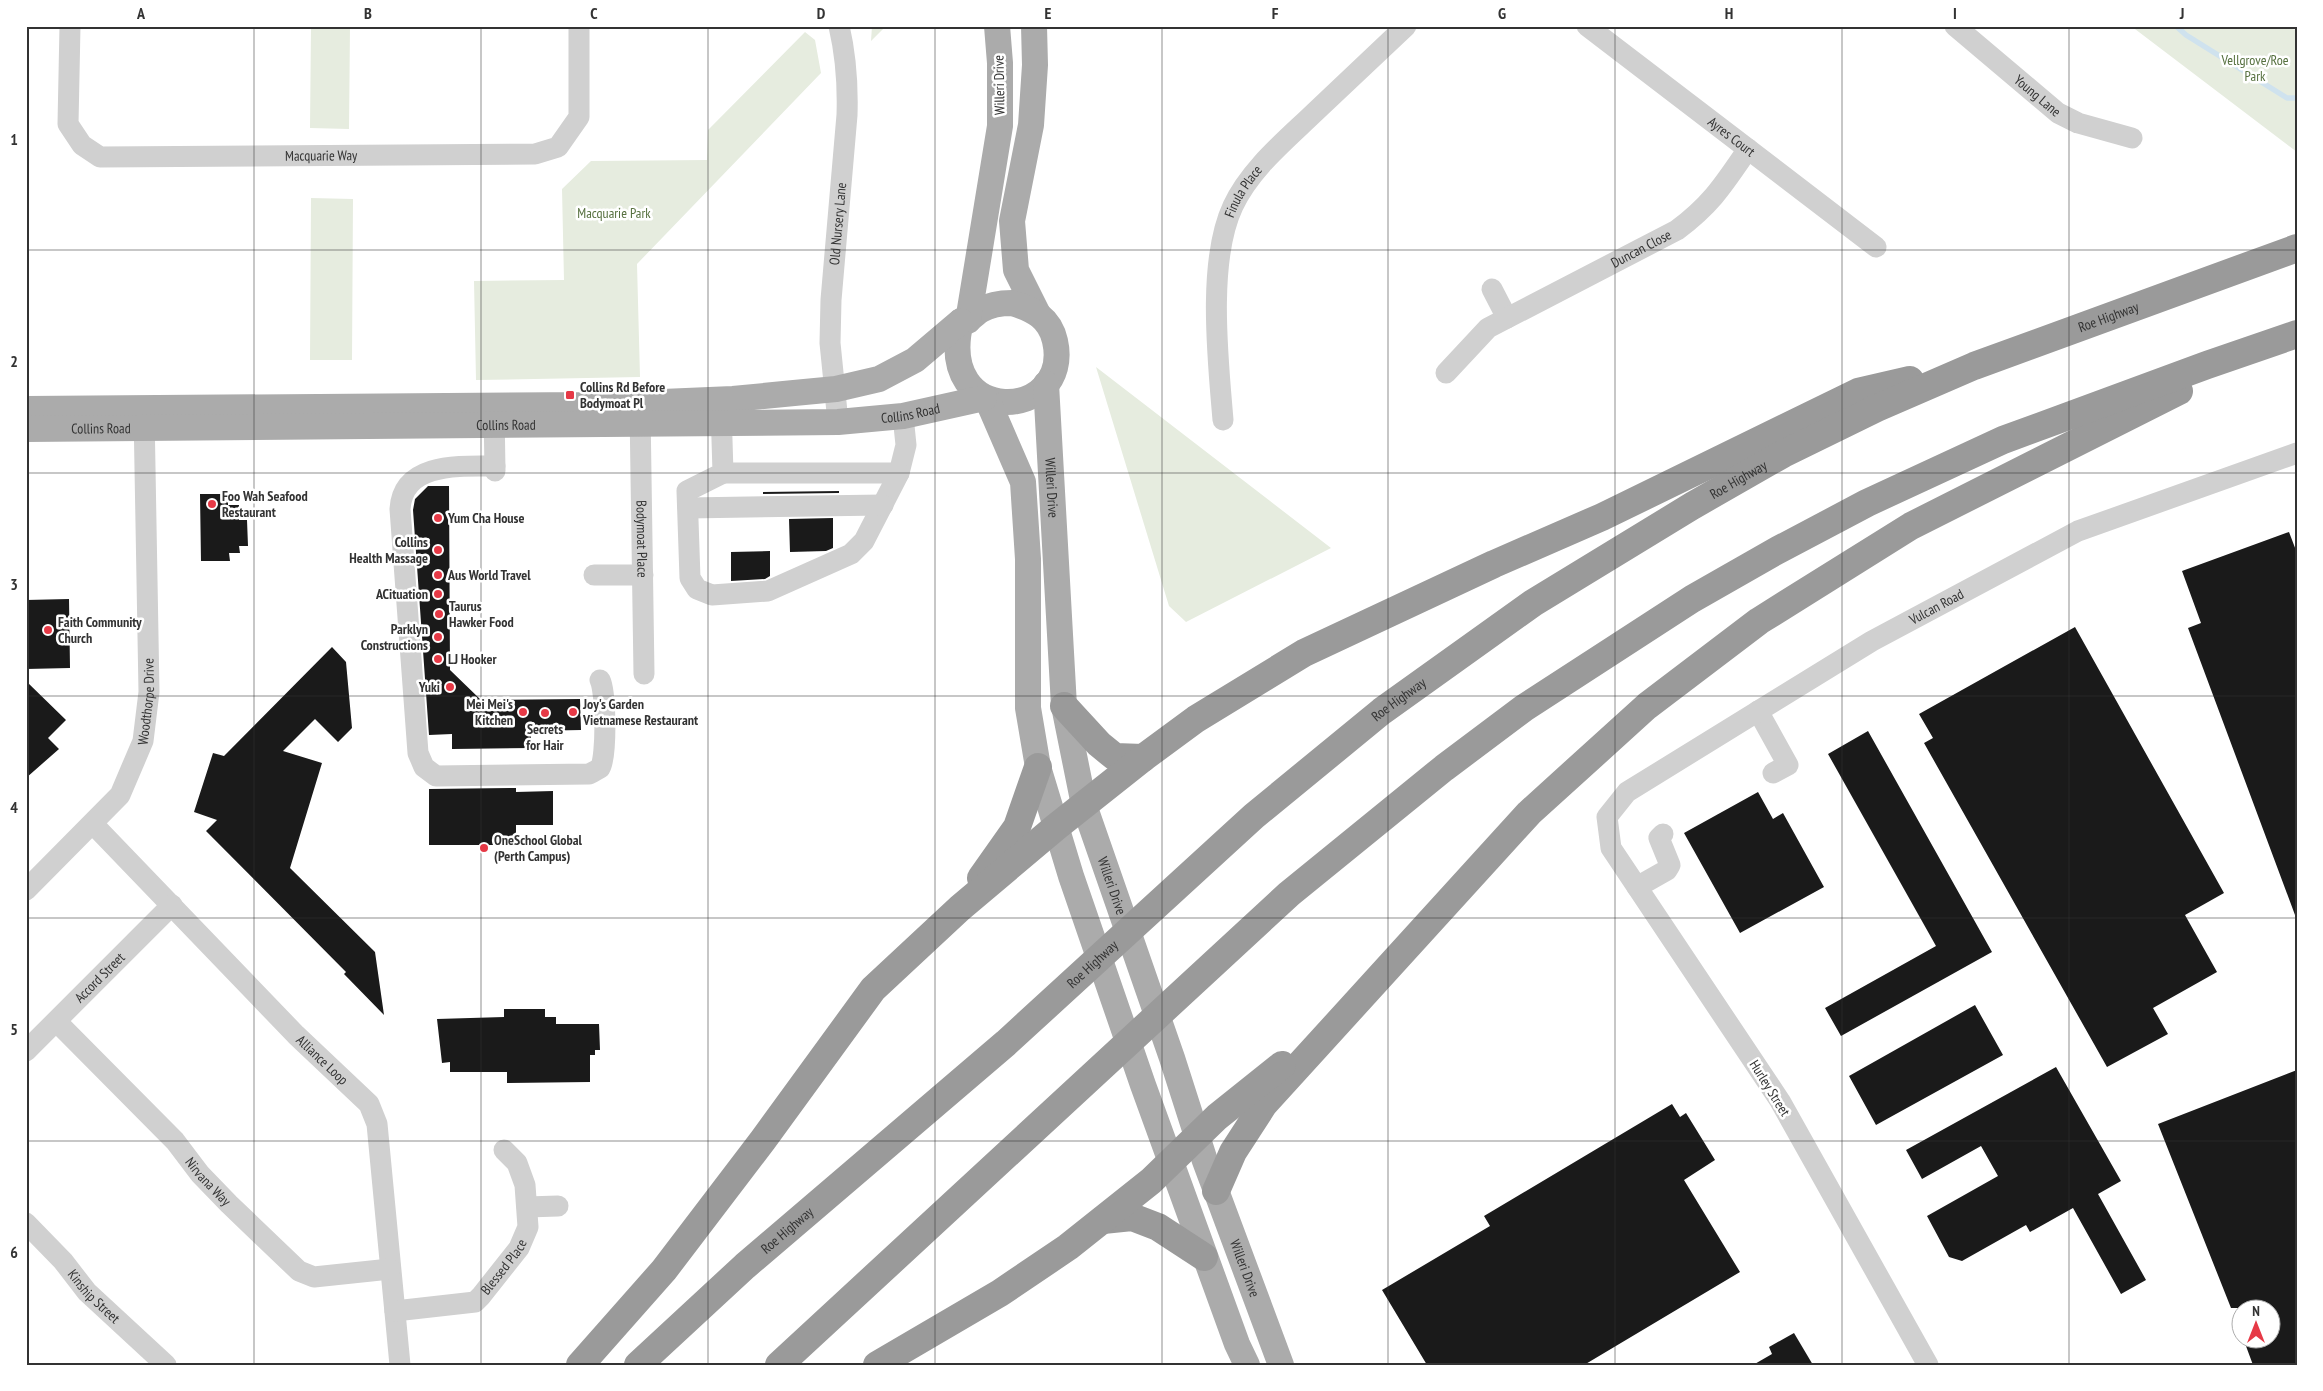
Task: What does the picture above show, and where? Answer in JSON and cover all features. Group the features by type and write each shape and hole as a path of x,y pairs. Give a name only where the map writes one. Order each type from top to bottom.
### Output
{"highway":[{"name":"Roe Highway","path":"638,1365 745,1266 1006,1043 1254,816 1382,710 1533,603 1692,506 1783,454 1878,408 1974,366 2297,248"},
{"path":"1216,1191 1233,1152 1264,1104 1529,813 1647,706 1759,621 1911,526 2065,447 2295,335"},
{"path":"779,1365 1289,894 1444,768 1524,708 1692,599 1778,550 1875,499 2003,440 2295,335"},
{"path":"580,1365 664,1270 763,1140 873,989 960,908 1056,827 1196,719 1304,653 1494,564 1602,517 1858,392 1974,366"},
{"path":"1064,706 1099,744 1115,757 1143,758"},
{"path":"960,908 1017,827 1038,767"},
{"path":"878,1365 1000,1293 1068,1247 1103,1220 1170,1162 1224,1111 1347,1015"},
{"path":"1103,1220 1132,1217 1158,1227 1204,1257"}],"main road":[{"name":"Willeri Drive","path":"965,321 981,310 998,304 1012,303 1029,308 1038,314 1047,322 1054,334 1058,351 1056,364 1046,384 1033,396 1016,402 999,402 986,399 971,387 960,366 956,346 965,321 1000,126 1000,63 997,26"},
{"name":"Willeri Drive","path":"1034,26 1035,65 1031,125 1012,221 1016,270 1038,314"},
{"name":"Collins Road","path":"721,411 879,379 915,360 965,321"},
{"name":"Willeri Drive","path":"1046,384 1064,706 1084,805 1113,883 1216,1191 1280,1365"},
{"name":"Collins Road","path":"26,410 144,418 721,411 838,422 903,416 986,399"},
{"name":"Willeri Drive","path":"986,399 1023,482 1028,559 1028,708 1038,767 1083,909 1143,1085 1204,1257 1247,1365"},
{"name":"Collins Road","path":"26,429 144,418"}],"street":[{"name":"Macquarie Way","path":"70,26 68,124 82,145 100,157 535,154 558,147 579,117 579,26"},
{"name":"Old Nursery Lane","path":"838,422 830,343 831,300 847,106 846,57 839,26"},
{"name":"Finula Place","path":"1224,420 1219,375 1217,276 1222,241 1233,206 1261,165 1406,26"},
{"name":"Ayres Court","path":"1587,26 1876,247"},
{"name":"Young Lane","path":"1955,26 2058,113 2078,123 2132,138"},
{"name":"Duncan Close","path":"1446,373 1488,328 1677,230 1700,213 1716,197 1748,149"},
{"path":"1492,290 1507,318"},
{"path":"721,411 723,473"},
{"name":"Bodymoat Place","path":"640,413 644,674"},
{"path":"494,415 495,469 440,468 416,478 406,486 400,497 418,752 424,767 436,776 590,774 599,768 604,758 603,687 600,680"},
{"path":"899,473 723,473 687,491 690,578 697,589 712,595 768,592 851,554 864,541 899,473 906,446 903,416"},
{"name":"Woodthorpe Drive","path":"26,890 120,796 140,750 150,692 144,418"},
{"name":"Vulcan Road","path":"1607,817 1628,792 1872,641 2078,531 2297,453"},
{"path":"688,508 883,505"},
{"path":"594,575 643,575"},
{"path":"1758,711 1788,765 1773,773"},
{"name":"Hurley Street","path":"1607,817 1611,848 1780,1101 1928,1365"},
{"name":"Alliance Loop","path":"94,824 296,1035 369,1104 377,1124 400,1365"},
{"path":"1637,887 1667,870 1670,865 1660,843 1660,838 1663,834"},
{"name":"Accord Street","path":"26,1052 172,905"},
{"name":"Nirvana Way","path":"57,1022 174,1141 200,1174 229,1204 299,1271 314,1277 390,1269"},
{"name":"Blessed Place","path":"396,1311 475,1302 518,1248 528,1227 525,1185 517,1163 504,1150"},
{"path":"527,1207 558,1206"},
{"name":"Kinship Street","path":"26,1223 63,1261 87,1292 166,1365"}],"green space":[{"path":"311,26 350,26 349,129 310,128"},
{"path":"872,26 886,26 871,41"},
{"name":"Vellgrove/Roe Park","path":"2131,26 2275,26 2297,30 2297,152"},
{"name":"Macquarie Park","path":"805,32 815,40 821,73 637,264 640,377 476,380 474,281 564,280 562,189 591,161 707,160 708,130"},
{"path":"311,198 353,199 352,360 310,360"},
{"path":"1096,367 1331,548 1186,622 1169,606"}],"building":[{"path":"428,486 449,486 450,670 481,700 580,699 581,730 531,731 531,748 452,749 452,734 429,735 413,510 415,499"},
{"path":"839,491 839,493 763,494 763,492"},
{"path":"200,494 228,494 228,505 239,505 239,520 247,520 248,546 239,546 240,553 229,553 230,561 201,561"},
{"path":"833,518 833,548 826,551 790,552 789,519"},
{"path":"2289,532 2297,553 2295,915 2188,628 2201,623 2182,571"},
{"path":"770,551 770,576 765,579 731,581 731,552"},
{"name":"Faith Community Church","path":"69,599 70,668 26,669 26,600"},
{"path":"2075,627 2224,893 2185,915 2217,972 2153,1008 2168,1034 2107,1067 1924,743 1933,738 1919,714"},
{"path":"332,647 346,662 352,728 338,742 315,719 283,751 322,763 290,868 375,952 384,1015 344,974 346,972 206,831 217,820 194,812 213,753 224,756"},
{"path":"26,681 66,720 48,738 59,749 26,778"},
{"path":"1868,731 1992,952 1841,1036 1825,1008 1936,946 1828,754"},
{"path":"516,788 516,792 553,791 553,825 516,825 516,845 429,845 429,789"},
{"path":"1758,792 1773,819 1783,813 1824,887 1740,933 1684,833"},
{"path":"1975,1005 2003,1055 1876,1125 1849,1076"},
{"path":"504,1009 545,1009 545,1017 556,1017 556,1024 599,1024 600,1050 595,1050 595,1055 590,1055 590,1082 507,1083 507,1072 450,1072 450,1062 442,1063 437,1019 504,1017"},
{"path":"2056,1067 2121,1181 2098,1194 2146,1280 2121,1294 2073,1208 2030,1232 2026,1225 1962,1261 1949,1257 1927,1216 1998,1176 1981,1146 1922,1179 1906,1150"},
{"path":"2297,1070 2297,1365 2253,1365 2247,1348 2280,1348 2280,1298 2230,1298 2230,1305 2158,1124"},
{"path":"1672,1104 1680,1117 1686,1113 1715,1160 1684,1180 1740,1272 1584,1365 1427,1365 1382,1290 1490,1226 1484,1216"},
{"path":"1794,1333 1813,1365 1753,1365 1772,1354 1769,1347"}],"waterway":[{"path":"2176,26 2186,35 2287,98 2297,98"}],"place":[{"name":"Collins Rd Before Bodymoat Pl","path":"570,395"},
{"name":"Foo Wah Seafood Restaurant","path":"212,504"},
{"name":"Yum Cha House","path":"438,518"},
{"name":"Collins Health Massage","path":"438,550"},
{"name":"Aus World Travel","path":"438,575"},
{"name":"ACituation","path":"438,594"},
{"name":"Taurus Hawker Food","path":"439,614"},
{"name":"Faith Community Church","path":"48,630"},
{"name":"Parklyn Constructions","path":"438,637"},
{"name":"LJ Hooker","path":"438,659"},
{"name":"Yuki","path":"450,687"},
{"name":"Mei Mei's Kitchen","path":"523,712"},
{"name":"Joy's Garden Vietnamese Restaurant","path":"573,712"},
{"name":"Secrets for Hair","path":"545,713"},
{"name":"OneSchool Global (Perth Campus)","path":"484,848"}]}
